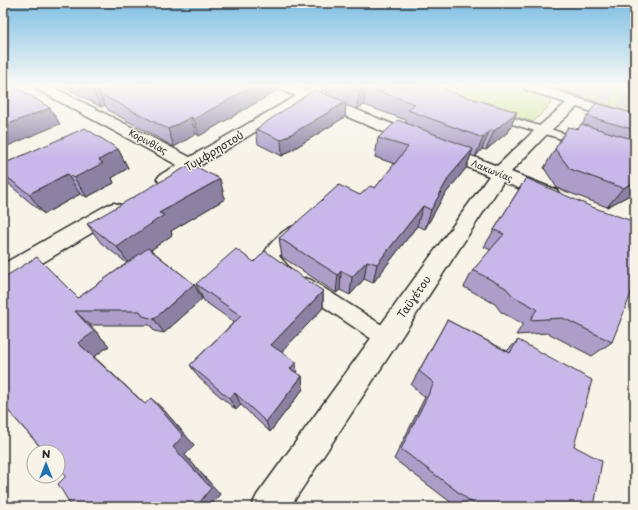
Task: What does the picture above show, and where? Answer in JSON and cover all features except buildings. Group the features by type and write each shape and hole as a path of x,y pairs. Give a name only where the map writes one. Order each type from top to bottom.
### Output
{"street":[{"name":"Κορινθίας","path":"86,110 191,165"},
{"name":"Τυμφρηστού","path":"150,189 283,110"},
{"name":"Λακωνίας","path":"356,110 499,174 563,200"},
{"name":"Ταϋγέτου","path":"269,507 499,174 543,130 567,110"},
{"path":"599,110 635,122"},
{"path":"3,275 130,200"}],"lane":[{"path":"483,112 592,146"},
{"path":"306,223 274,249 270,257 278,266 386,338"}],"green space":[{"path":"494,110 545,110 533,122"},
{"path":"622,110 635,110 635,114"}]}
